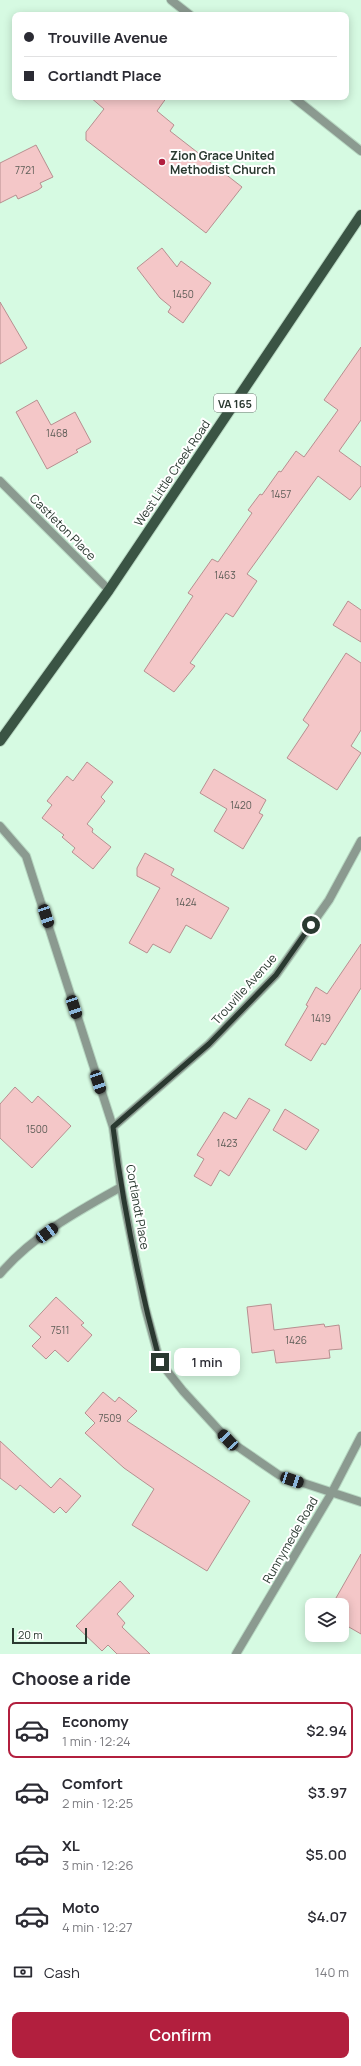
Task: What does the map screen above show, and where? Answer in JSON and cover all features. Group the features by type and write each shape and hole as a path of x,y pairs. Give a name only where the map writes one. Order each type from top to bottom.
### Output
{"main road":[{"name":"West Little Creek Road","path":"0,741 109,590 361,215"}],"street":[{"path":"171,0 186,12"},
{"path":"297,100 361,151"},
{"name":"Castleton Place","path":"0,480 109,590"},
{"name":"Cortlandt Place","path":"0,826 26,856 113,1127 121,1187 145,1306 160,1362 183,1391 228,1440 279,1475 331,1494 361,1502"},
{"name":"Trouville Avenue","path":"113,1127 209,1044 276,975 329,900 361,841"},
{"path":"0,1274 12,1260 70,1216 121,1187"},
{"name":"Runnymede Road","path":"236,1654 331,1494 361,1436"}],"building":[{"name":"Zion Grace United Methodist Church","path":"94,100 165,100 157,111 174,125 170,131 242,187 206,233 86,140 86,132 104,109"},
{"path":"36,145 53,177 40,183 42,187 38,190 18,199 16,195 0,203 0,163"},
{"path":"162,248 177,267 181,261 211,283 183,323 168,312 171,307 160,298 137,268"},
{"path":"0,302 27,348 0,364"},
{"path":"361,347 361,420 339,451 361,467 361,486 350,500 318,476 247,574 257,581 233,617 226,613 190,663 195,666 174,692 144,671 193,596 188,593 212,559 218,562 252,513 248,510 260,494 262,495 279,471 281,472 296,451 304,457 338,410 324,400"},
{"path":"37,400 51,425 75,412 91,442 76,450 78,452 47,469 16,412"},
{"path":"348,601 361,610 361,642 333,625"},
{"path":"346,653 361,663 361,730 351,746 361,753 337,790 287,758 309,725 303,720"},
{"path":"87,762 113,782 101,797 105,801 87,824 93,829 92,832 111,847 93,869 72,852 75,848 62,837 64,835 42,818 52,805 47,801 67,776 73,781"},
{"path":"214,769 266,800 259,813 263,815 243,849 214,831 227,809 200,793"},
{"path":"145,853 174,869 171,875 229,908 211,939 186,925 170,953 153,944 147,953 129,943 160,888 137,876 137,868"},
{"path":"361,944 361,988 325,1045 322,1043 311,1061 285,1045 308,1006 306,1005 316,987 327,994"},
{"path":"15,1087 32,1103 38,1096 71,1126 32,1168 0,1138 0,1104"},
{"path":"249,1098 270,1110 229,1176 220,1170 211,1186 194,1176 204,1159 197,1155 224,1112 236,1119"},
{"path":"285,1109 319,1130 306,1150 273,1130"},
{"path":"56,1297 84,1323 81,1325 92,1335 68,1362 55,1350 46,1359 32,1346 41,1337 29,1326"},
{"path":"271,1304 274,1330 324,1324 325,1327 339,1325 342,1349 329,1350 330,1358 276,1363 274,1350 252,1353 247,1307"},
{"path":"103,1392 115,1402 119,1397 137,1411 127,1421 250,1501 207,1571 132,1525 154,1489 124,1468 85,1433 95,1423 85,1413"},
{"path":"0,1441 51,1488 60,1478 81,1496 66,1513 60,1507 54,1513 20,1485 16,1490 0,1478"},
{"path":"361,1554 361,1634 349,1627 349,1598 336,1598"},
{"path":"120,1581 134,1596 117,1614 125,1623 122,1627 150,1654 117,1654 108,1645 102,1651 76,1626"}],"place":[{"name":"Zion Grace United Methodist Church","path":"162,162"}],"route":[{"path":"160,1362 145,1306 121,1187 113,1127 209,1044 276,975 311,925"}]}
